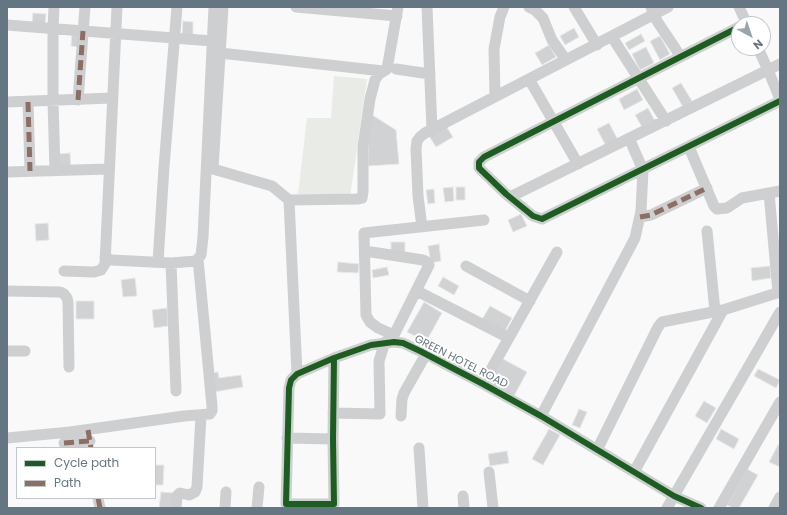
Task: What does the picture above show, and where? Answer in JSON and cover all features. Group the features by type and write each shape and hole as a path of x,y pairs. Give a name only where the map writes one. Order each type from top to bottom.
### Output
{"street":[{"path":"54,7 53,101 55,170"},
{"path":"78,100 84,7"},
{"path":"64,271 97,272 103,268 105,264 104,258 117,7"},
{"path":"158,262 177,7"},
{"path":"104,258 112,260 172,263 192,262 198,259 202,252 214,7"},
{"path":"223,7 213,169 272,186 289,200 362,198 364,192 363,147 372,88 375,80 383,71 387,69 398,12 296,7"},
{"path":"427,7 432,130"},
{"path":"495,97 494,49 500,17 504,7"},
{"path":"529,7 535,10 543,18 552,40 566,60"},
{"path":"574,7 597,45"},
{"path":"484,220 422,227 418,196 416,149 417,141 420,137 612,37 653,11 668,7"},
{"path":"653,11 681,57"},
{"path":"7,25 212,41"},
{"path":"731,32 484,157 478,165 480,170 533,216 542,219 643,170 780,100 762,56"},
{"path":"612,37 666,121"},
{"path":"220,53 383,71"},
{"path":"510,197 780,64"},
{"path":"396,69 430,74"},
{"path":"529,79 578,164"},
{"path":"7,102 112,98"},
{"path":"28,102 30,171"},
{"path":"541,416 635,238 643,199 643,170 629,138"},
{"path":"597,450 660,324 665,321 719,310 779,292 774,192 742,198 727,208 719,210 714,206 689,147"},
{"path":"7,172 109,169"},
{"path":"640,218 651,215 707,188"},
{"path":"289,200 297,374"},
{"name":"GREEN HOTEL ROAD","path":"422,227 364,233 366,315 370,322 391,340 403,343 483,384 541,416 674,496 701,508"},
{"path":"634,472 719,310 707,231"},
{"path":"334,413 380,414 379,361 429,266 427,262 418,258 365,251"},
{"path":"483,384 557,252"},
{"path":"7,438 88,430 184,416 201,416 210,414 212,411 198,259"},
{"path":"172,263 176,391"},
{"path":"466,266 530,301"},
{"path":"7,291 60,292 67,298 69,367"},
{"path":"417,291 509,338"},
{"path":"668,508 780,312"},
{"path":"334,358 334,504 286,504 289,388 291,380 297,374 334,358 371,345 391,340"},
{"path":"7,351 25,351"},
{"path":"401,416 402,399 404,393 426,354"},
{"path":"719,508 780,402"},
{"path":"176,508 177,496 180,493 189,495 195,492 197,487 201,416"},
{"path":"64,443 90,445 88,430"},
{"path":"287,438 333,440"},
{"path":"419,448 423,508"},
{"path":"490,472 493,508"},
{"path":"257,508 259,487"},
{"path":"225,508 226,492"},
{"path":"463,496 464,508"},
{"path":"774,508 780,497"}],"shaded area":[{"path":"334,76 367,79 350,197 332,194 298,194 307,118 331,118"}],"building":[{"path":"33,13 46,14 45,25 32,25"},
{"path":"183,21 193,22 193,35 182,34"},
{"path":"574,28 579,37 565,45 560,36"},
{"path":"72,31 80,31 78,47 71,46"},
{"path":"641,34 645,41 629,50 625,43"},
{"path":"660,36 670,54 660,60 650,41"},
{"path":"549,45 556,57 542,65 535,53"},
{"path":"646,47 654,63 640,70 632,54"},
{"path":"681,83 692,101 683,107 672,88"},
{"path":"637,89 643,100 624,110 619,99"},
{"path":"648,108 655,121 642,127 635,115"},
{"path":"369,113 396,130 399,164 368,166"},
{"path":"609,123 618,140 606,146 597,129"},
{"path":"446,126 453,137 436,147 429,136"},
{"path":"70,153 71,168 59,168 58,154"},
{"path":"453,187 454,201 445,202 443,188"},
{"path":"456,187 465,187 465,200 456,200"},
{"path":"434,189 435,203 428,204 426,190"},
{"path":"521,214 527,226 513,232 508,220"},
{"path":"48,223 49,240 36,241 35,224"},
{"path":"391,242 405,242 405,253 391,253"},
{"path":"439,244 441,261 431,263 428,246"},
{"path":"338,262 359,264 358,273 337,272"},
{"path":"770,266 771,278 752,281 751,268"},
{"path":"387,267 389,275 373,278 372,270"},
{"path":"443,277 459,286 454,295 438,286"},
{"path":"135,278 137,296 123,297 121,280"},
{"path":"76,301 94,301 94,319 76,319"},
{"path":"424,302 442,313 426,342 407,332"},
{"path":"490,306 512,318 504,333 481,321"},
{"path":"167,308 168,326 154,328 152,310"},
{"path":"503,359 527,372 514,396 489,383"},
{"path":"758,369 780,380 776,388 754,376"},
{"path":"218,372 219,378 241,375 243,387 214,392 211,373"},
{"path":"704,401 716,408 707,423 695,416"},
{"path":"579,409 587,412 580,428 572,425"},
{"path":"549,429 560,435 543,465 532,459"},
{"path":"721,429 739,439 734,449 716,439"},
{"path":"778,445 780,445 780,467 769,462"},
{"path":"507,451 509,463 490,466 488,454"},
{"path":"156,465 164,465 163,485 156,485"},
{"path":"747,469 758,475 739,508 733,508 727,505"},
{"path":"161,492 173,493 171,508 159,508"}],"marked path":[{"path":"78,100 83,31"},
{"path":"28,102 30,171"},
{"path":"640,217 651,215 707,188"},
{"path":"88,430 91,447"},
{"path":"64,443 90,441"},
{"path":"98,499 100,508"}],"cycle path":[{"path":"731,31 484,157 479,162 479,168 506,194 533,216 542,219 780,101"},
{"path":"334,358 334,504 286,504 289,388 291,380 297,374 334,358 371,345 394,342 403,343 420,351 483,384 541,416 674,496 701,508"}]}
